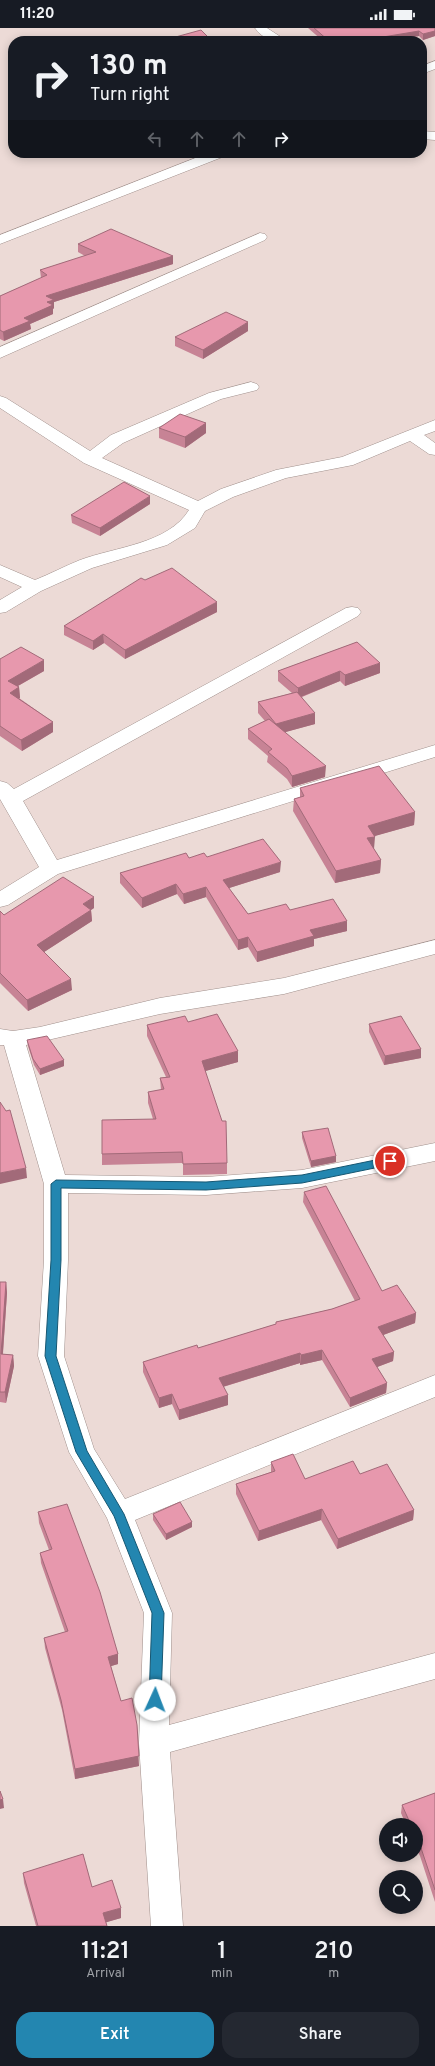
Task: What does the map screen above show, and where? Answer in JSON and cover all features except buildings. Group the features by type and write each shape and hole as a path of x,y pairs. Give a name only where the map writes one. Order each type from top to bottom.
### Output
{"street":[{"path":"262,28 263,31 272,36"},
{"path":"0,240 207,158"},
{"path":"0,353 260,237"},
{"path":"90,459 117,439 215,396 252,387"},
{"path":"0,401 90,459 199,508"},
{"path":"0,608 35,587 86,564 161,541 188,524 199,508 227,493 275,476 347,461 435,425"},
{"path":"412,435 435,450"},
{"path":"0,570 35,587"},
{"path":"51,868 6,793 352,612"},
{"path":"0,900 51,868 435,751"},
{"path":"167,1926 154,1743 158,1613 119,1514 82,1452 51,1356 56,1260 56,1184 7,1038 40,1035 160,1006 284,986 435,947"},
{"path":"56,1184 206,1186 302,1179 435,1152"},
{"path":"119,1514 435,1386"},
{"path":"154,1743 435,1666"}],"route":[{"path":"155,1700 158,1613 119,1514 82,1452 51,1356 56,1260 56,1184 206,1186 302,1179 390,1161"}]}
